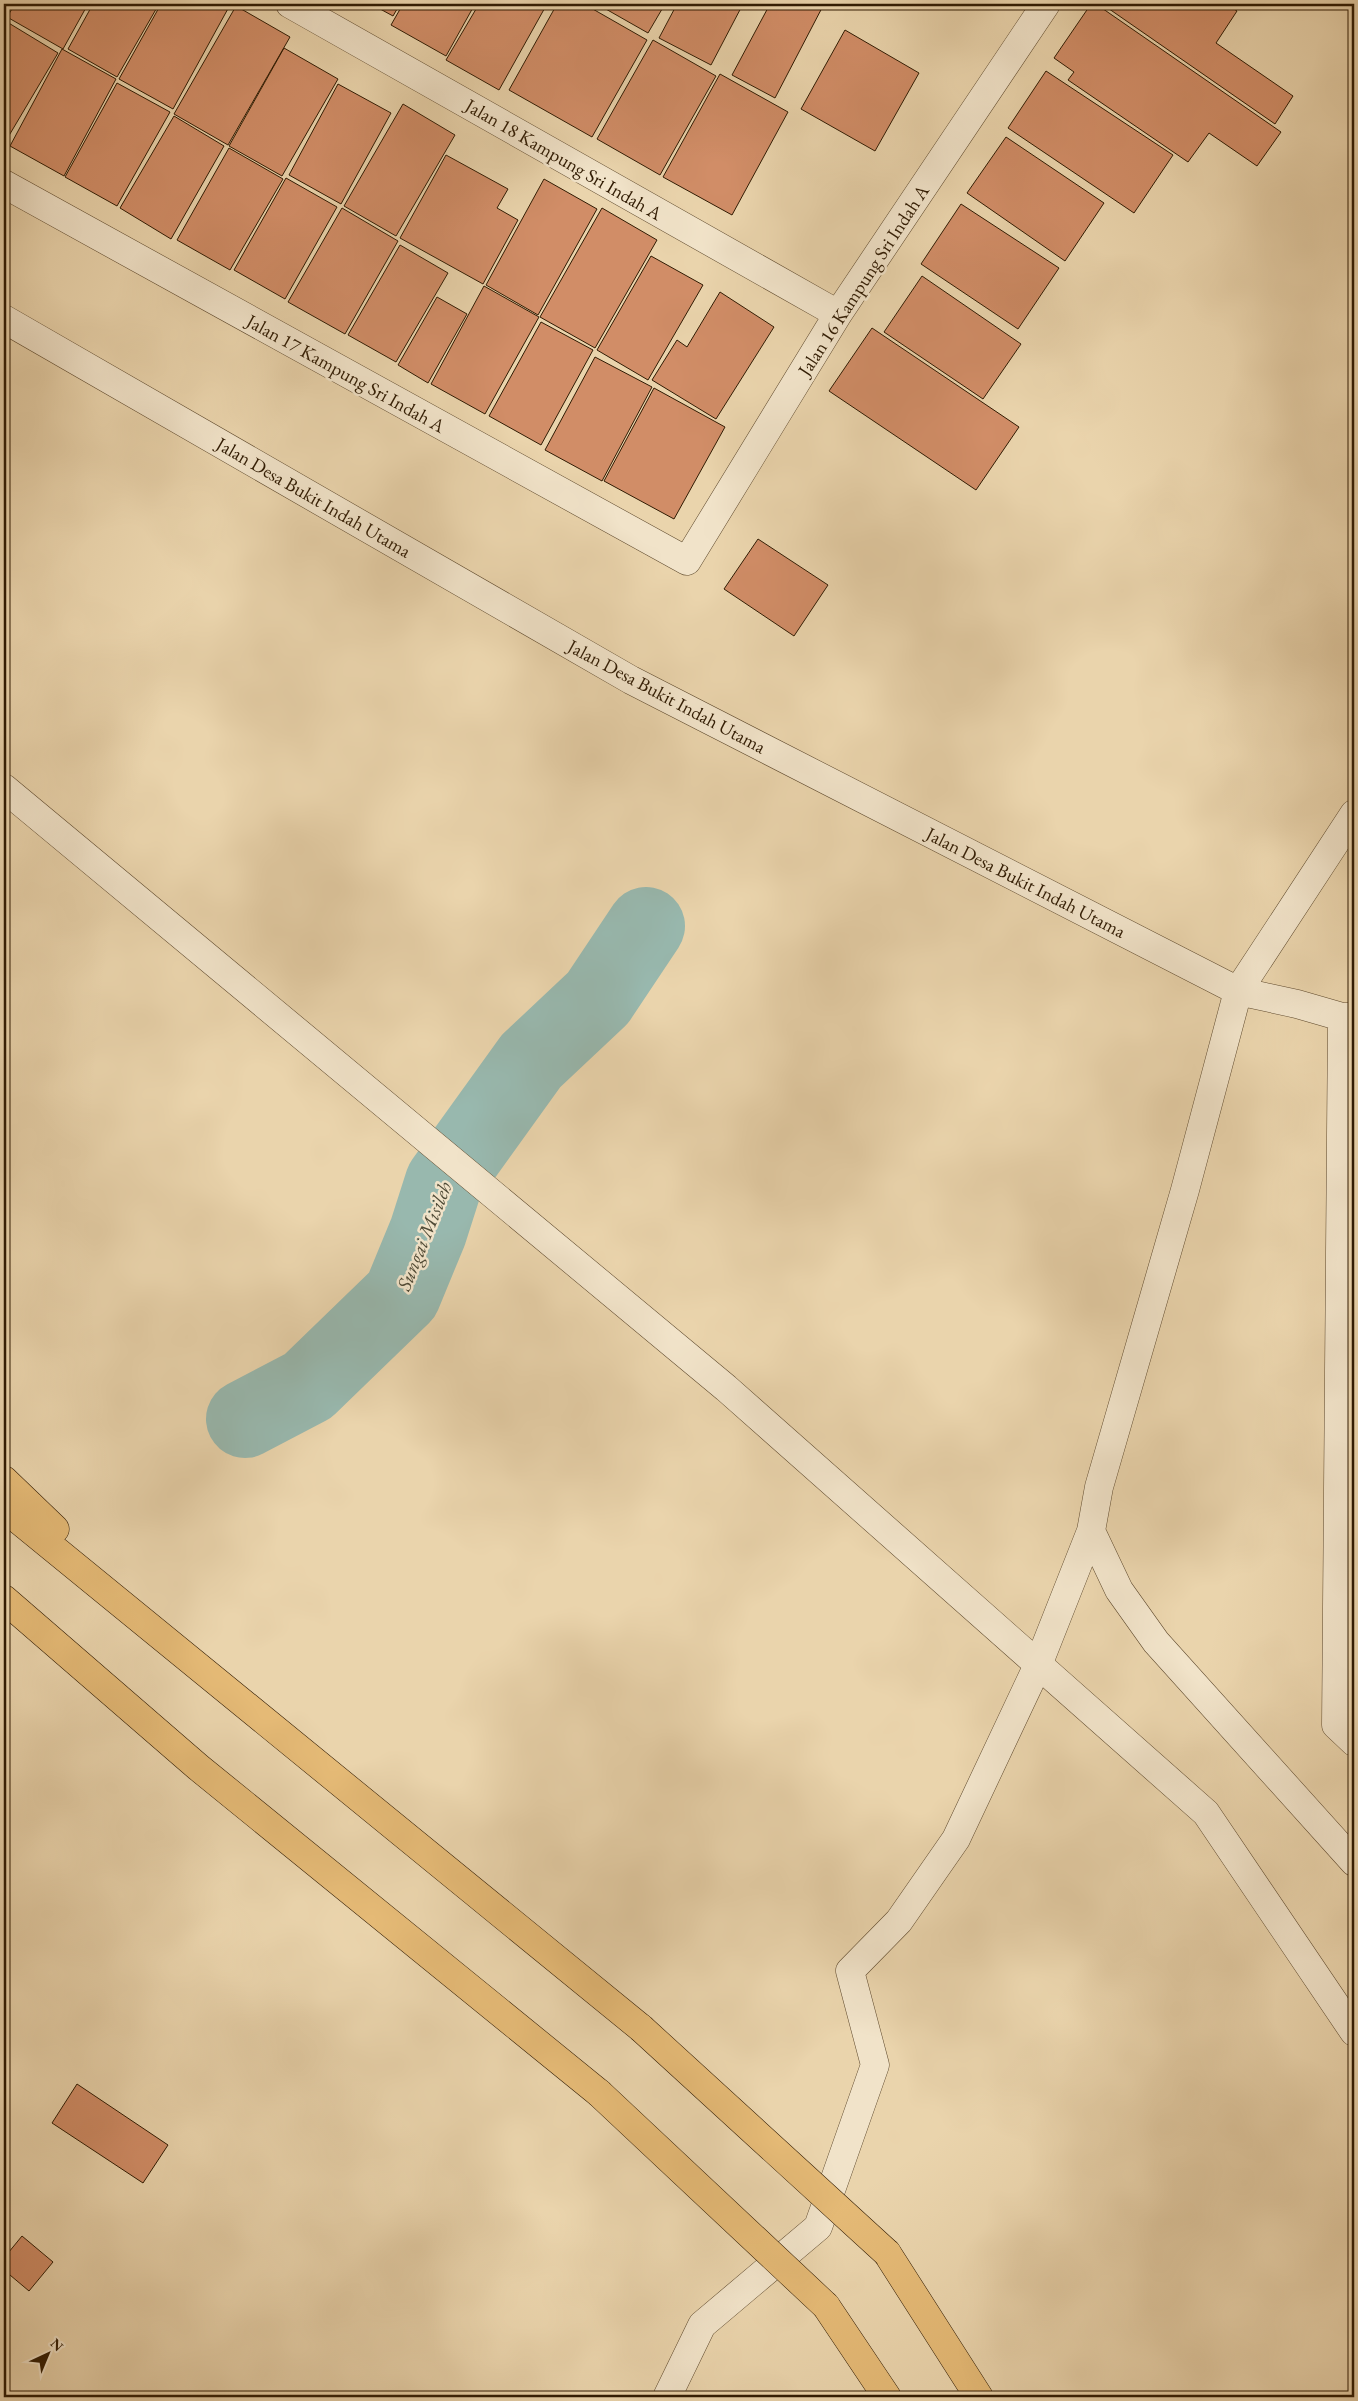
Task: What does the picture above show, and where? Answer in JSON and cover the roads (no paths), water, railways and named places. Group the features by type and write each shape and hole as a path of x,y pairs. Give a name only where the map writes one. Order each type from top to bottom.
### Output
{"highway":[{"path":"4,1480 209,1675"},
{"path":"4,1508 641,2028 887,2253 979,2397"},
{"path":"4,1599 198,1767 599,2093 826,2306 887,2397"},
{"path":"4,1622 198,1767"}],"street":[{"name":"Jalan 18 Kampung Sri Indah A","path":"290,4 838,314"},
{"name":"Jalan 16 Kampung Sri Indah A","path":"687,561 838,314 1046,4"},
{"name":"Jalan 17 Kampung Sri Indah A","path":"4,184 687,561"},
{"name":"Jalan Desa Bukit Indah Utama","path":"4,319 631,680 1238,991 1348,1017"},
{"path":"4,788 726,1388 1206,1812 1354,2032"},
{"path":"667,2397 702,2325 818,2227 874,2064 850,1971 899,1921 956,1839 1038,1665 1091,1531 1100,1487 1185,1190 1238,991 1354,814"},
{"path":"1348,1017 1346,1511 1336,1725 1354,1742"},
{"path":"1091,1531 1119,1590 1156,1642 1354,1862"}],"waterway":[{"name":"Sungai Misileh","path":"245,1419 308,1386 402,1295 428,1232 444,1182 531,1061 598,998 646,926"}]}
